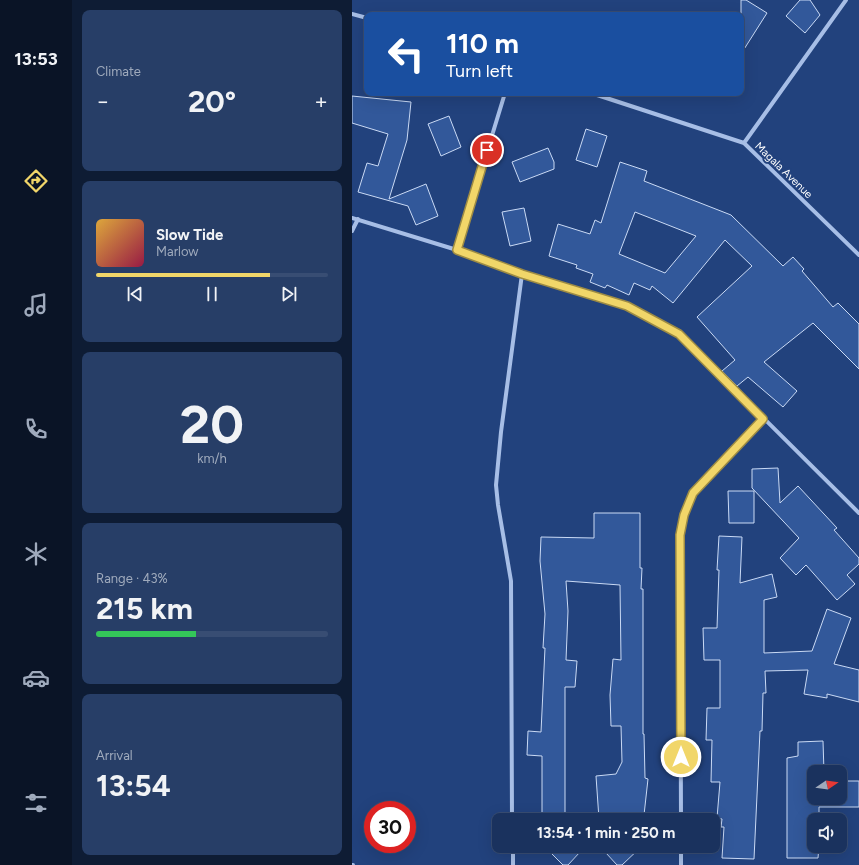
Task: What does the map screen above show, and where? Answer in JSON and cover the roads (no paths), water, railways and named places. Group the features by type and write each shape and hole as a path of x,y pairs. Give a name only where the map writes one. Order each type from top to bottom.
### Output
{"street":[{"path":"744,143 846,0"},
{"path":"352,14 364,17"},
{"path":"457,250 504,96"},
{"name":"Magala Avenue","path":"600,96 744,143 859,255"},
{"path":"352,218 457,250 522,274 627,306 679,334 859,513"},
{"path":"352,231 358,219"},
{"path":"512,813 511,581 496,485 501,432 522,274"},
{"path":"681,813 680,535 684,515 693,493 763,419"},
{"path":"513,853 513,865"},
{"path":"681,853 681,865"}]}
